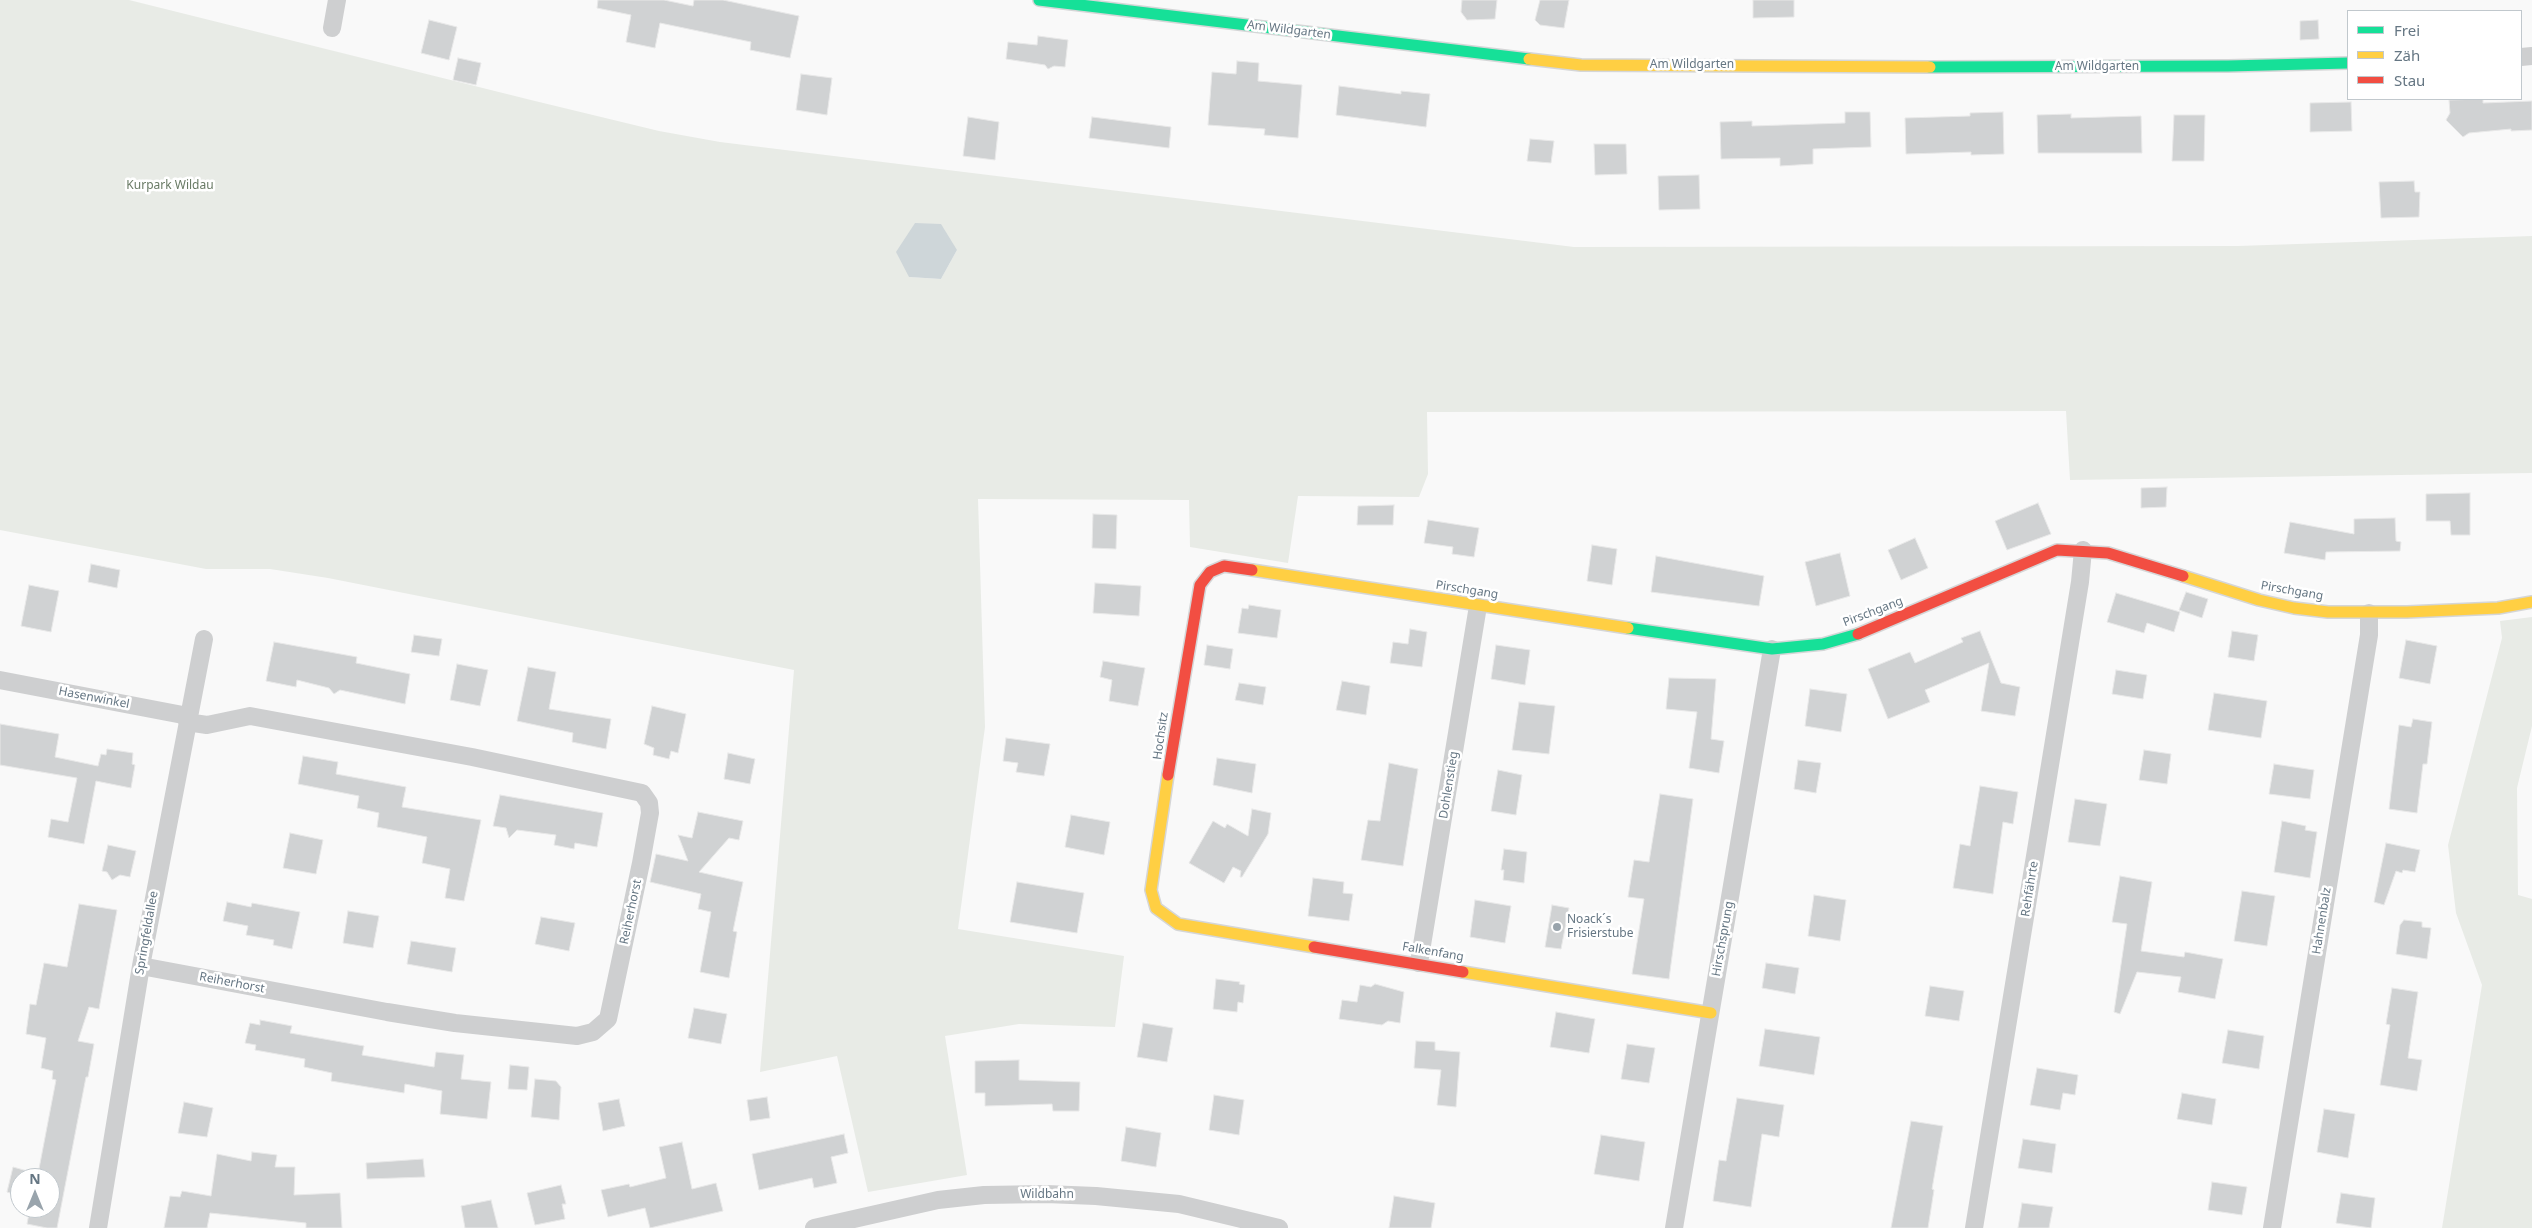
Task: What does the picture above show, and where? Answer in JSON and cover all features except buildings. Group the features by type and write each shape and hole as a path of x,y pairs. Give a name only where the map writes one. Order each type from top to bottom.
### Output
{"street":[{"path":"332,28 336,0"},
{"name":"Am Wildgarten","path":"1039,0 1581,65 2029,67 2347,63"},
{"name":"Pirschgang","path":"1210,572 1224,566 1271,572 1478,606 1772,649 1823,644 1856,634 2033,558 2057,550 2083,550 2108,553 2259,600 2294,608 2369,613 2498,608 2532,602"},
{"name":"Rehfährte","path":"1974,1228 2080,582 2083,550"},
{"name":"Hochsitz","path":"1156,908 1151,890 1176,722 1200,585 1210,572"},
{"name":"Dohlenstieg","path":"1419,964 1478,606"},
{"name":"Hahnenbalz","path":"2272,1228 2369,634 2369,613"},
{"name":"Springfeldallee","path":"98,1228 141,966 187,719 204,639"},
{"name":"Hirschsprung","path":"1674,1228 1772,649"},
{"name":"Hasenwinkel","path":"0,680 187,719"},
{"name":"Reiherhorst","path":"141,966 387,1012 484,1027 577,1036 594,1032 608,1019 641,863 650,813 649,803 642,793 492,761 250,716 207,725 187,719"},
{"name":"Falkenfang","path":"1156,908 1178,924 1710,1013"},
{"name":"Wildbahn","path":"814,1228 938,1200 984,1195 1046,1194 1096,1196 1178,1204 1279,1228"}],"green space":[{"name":"Kurpark Wildau","path":"0,0 129,0 659,131 720,142 1574,247 2238,246 2532,236 2532,473 2070,480 2066,411 1427,412 1428,474 1419,497 1298,496 1288,563 1190,547 1189,500 978,499 985,727 958,929 1124,956 1115,1027 1019,1024 945,1036 967,1175 868,1192 837,1056 760,1072 794,670 328,578 270,569 206,569 0,530","holes":["957,250 941,279 909,277"]},
{"path":"2532,617 2532,726 2517,788 2518,895 2532,899 2532,1228 2442,1228 2482,985 2456,913 2448,845 2502,638 2500,621"}],"shaded area":[{"path":"915,223 941,224 957,250 941,279 909,277 896,252"}],"traffic: fast":[{"path":"1039,0 1529,59"},
{"path":"1930,67 2228,66 2347,63"},
{"path":"1628,628 1772,649 1823,644 1858,634"}],"traffic: slow":[{"path":"1529,59 1581,65 1930,67"},
{"path":"1252,570 1628,628"},
{"path":"2183,576 2259,600 2294,608 2328,612 2407,612 2498,608 2532,602"},
{"path":"1168,775 1151,890 1156,908 1178,924 1314,947"},
{"path":"1463,972 1711,1013"}],"traffic: jam":[{"path":"1858,634 2057,550 2108,553 2183,576"},
{"path":"1168,775 1200,585 1210,572 1224,566 1252,570"},
{"path":"1314,947 1463,972"}],"place":[{"name":"Noack´s Frisierstube","path":"1557,927"}]}
